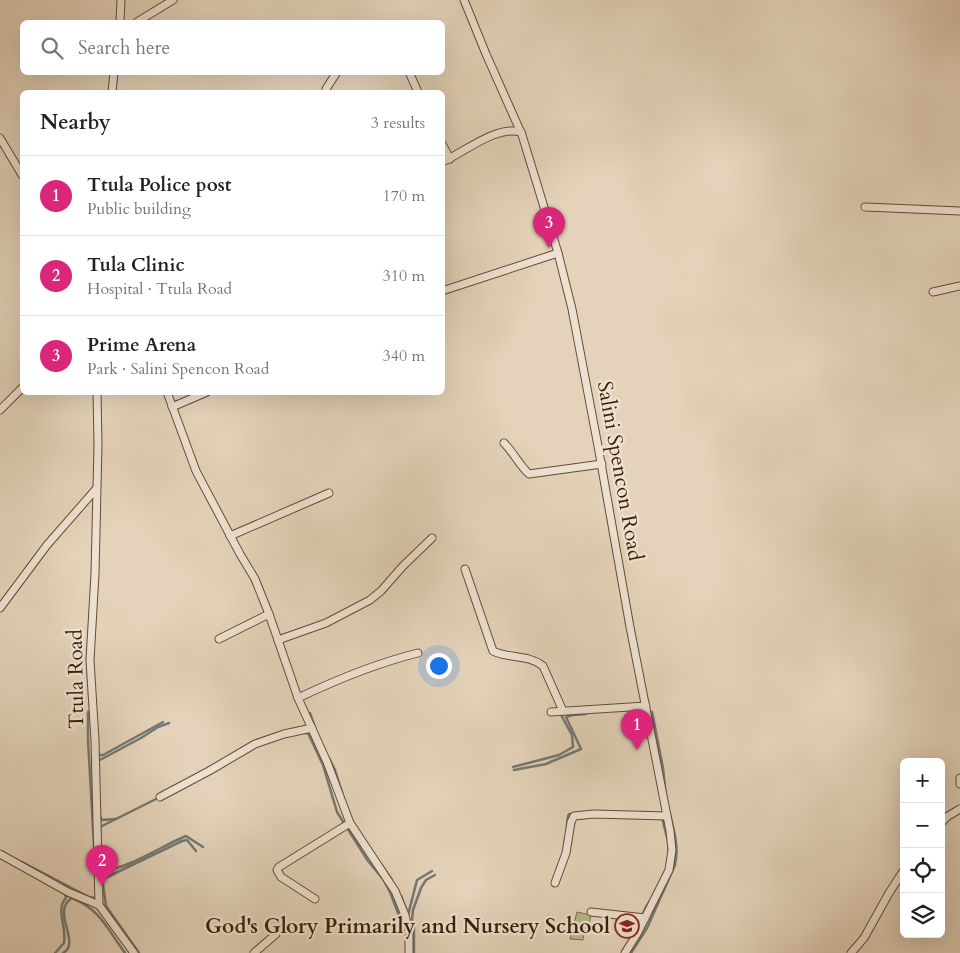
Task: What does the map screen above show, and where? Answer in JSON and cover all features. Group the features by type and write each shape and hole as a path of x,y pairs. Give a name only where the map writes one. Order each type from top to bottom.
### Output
{"street":[{"path":"120,20 121,0"},
{"path":"140,20 173,0"},
{"name":"Salini Spencon Road","path":"464,0 520,132 558,253 574,319 667,816 672,850 669,870 625,953"},
{"path":"112,90 114,75"},
{"path":"326,90 334,75"},
{"path":"410,75 417,90"},
{"path":"446,160 488,137 513,130 520,132"},
{"path":"0,138 20,173"},
{"path":"865,207 960,211"},
{"path":"445,290 558,253"},
{"path":"933,292 960,286"},
{"path":"0,410 20,390"},
{"name":"Ttula Road","path":"97,395 95,574 90,660 95,740 99,905"},
{"path":"168,395 196,471 230,536 256,579 298,698 327,762 350,823 395,891 405,915 409,933 409,953"},
{"path":"172,407 200,395"},
{"path":"504,443 513,452 522,468 529,474 602,464"},
{"path":"0,608 47,545 96,489"},
{"path":"230,536 329,493"},
{"path":"278,640 326,623 370,600 432,538"},
{"path":"465,570 493,651 537,661 543,666 563,711"},
{"path":"220,639 269,614"},
{"path":"298,698 325,685 395,659 418,653"},
{"path":"550,712 646,706"},
{"path":"160,797 209,772 255,744 284,734 312,728"},
{"path":"960,778 960,784"},
{"path":"945,819 960,809"},
{"path":"556,883 566,853 571,822 574,816 594,814 667,816"},
{"path":"315,899 281,877 277,870 350,823"},
{"path":"0,854 68,892 99,905 134,953"},
{"path":"851,953 864,938 900,876"},
{"path":"591,912 645,918"},
{"path":"254,953 276,934"}],"green space":[{"path":"577,912 591,915 583,940 570,939"}],"waterway":[{"path":"88,712 94,846"},
{"path":"652,712 663,768 666,797"},
{"path":"310,713 315,728"},
{"path":"513,767 559,755 573,747 572,735 560,713"},
{"path":"514,770 546,764 581,749 566,717 586,714"},
{"path":"98,755 103,755 163,722"},
{"path":"98,761 158,727 169,723"},
{"path":"305,733 308,733 323,765 337,812 368,861 383,879 406,934"},
{"path":"329,758 335,770 344,799"},
{"path":"100,830 100,827 160,797"},
{"path":"567,825 569,814 575,814"},
{"path":"631,953 647,928 675,865 676,845 670,814"},
{"path":"100,816 102,820 116,819"},
{"path":"662,818 669,854"},
{"path":"101,870 110,870 131,863 186,836 203,847"},
{"path":"103,879 182,841 187,840 196,851"},
{"path":"22,862 89,897 97,896"},
{"path":"381,864 392,880"},
{"path":"101,870 106,906 139,953"},
{"path":"408,915 417,880 432,871"},
{"path":"414,953 413,910 426,880 435,875"},
{"path":"55,953 64,943 61,908 66,898 65,894"},
{"path":"63,953 68,948 69,942 64,911 66,904 72,898 66,895"},
{"path":"401,896 407,912"},
{"path":"72,898 97,914 125,953"},
{"path":"641,918 650,901"}],"place":[{"name":"Prime Arena","path":"549,248"},
{"name":"Ttula Police post","path":"637,750"},
{"name":"Tula Clinic","path":"102,886"},
{"name":"God's Glory Primarily and Nursery School","path":"627,926"}]}
